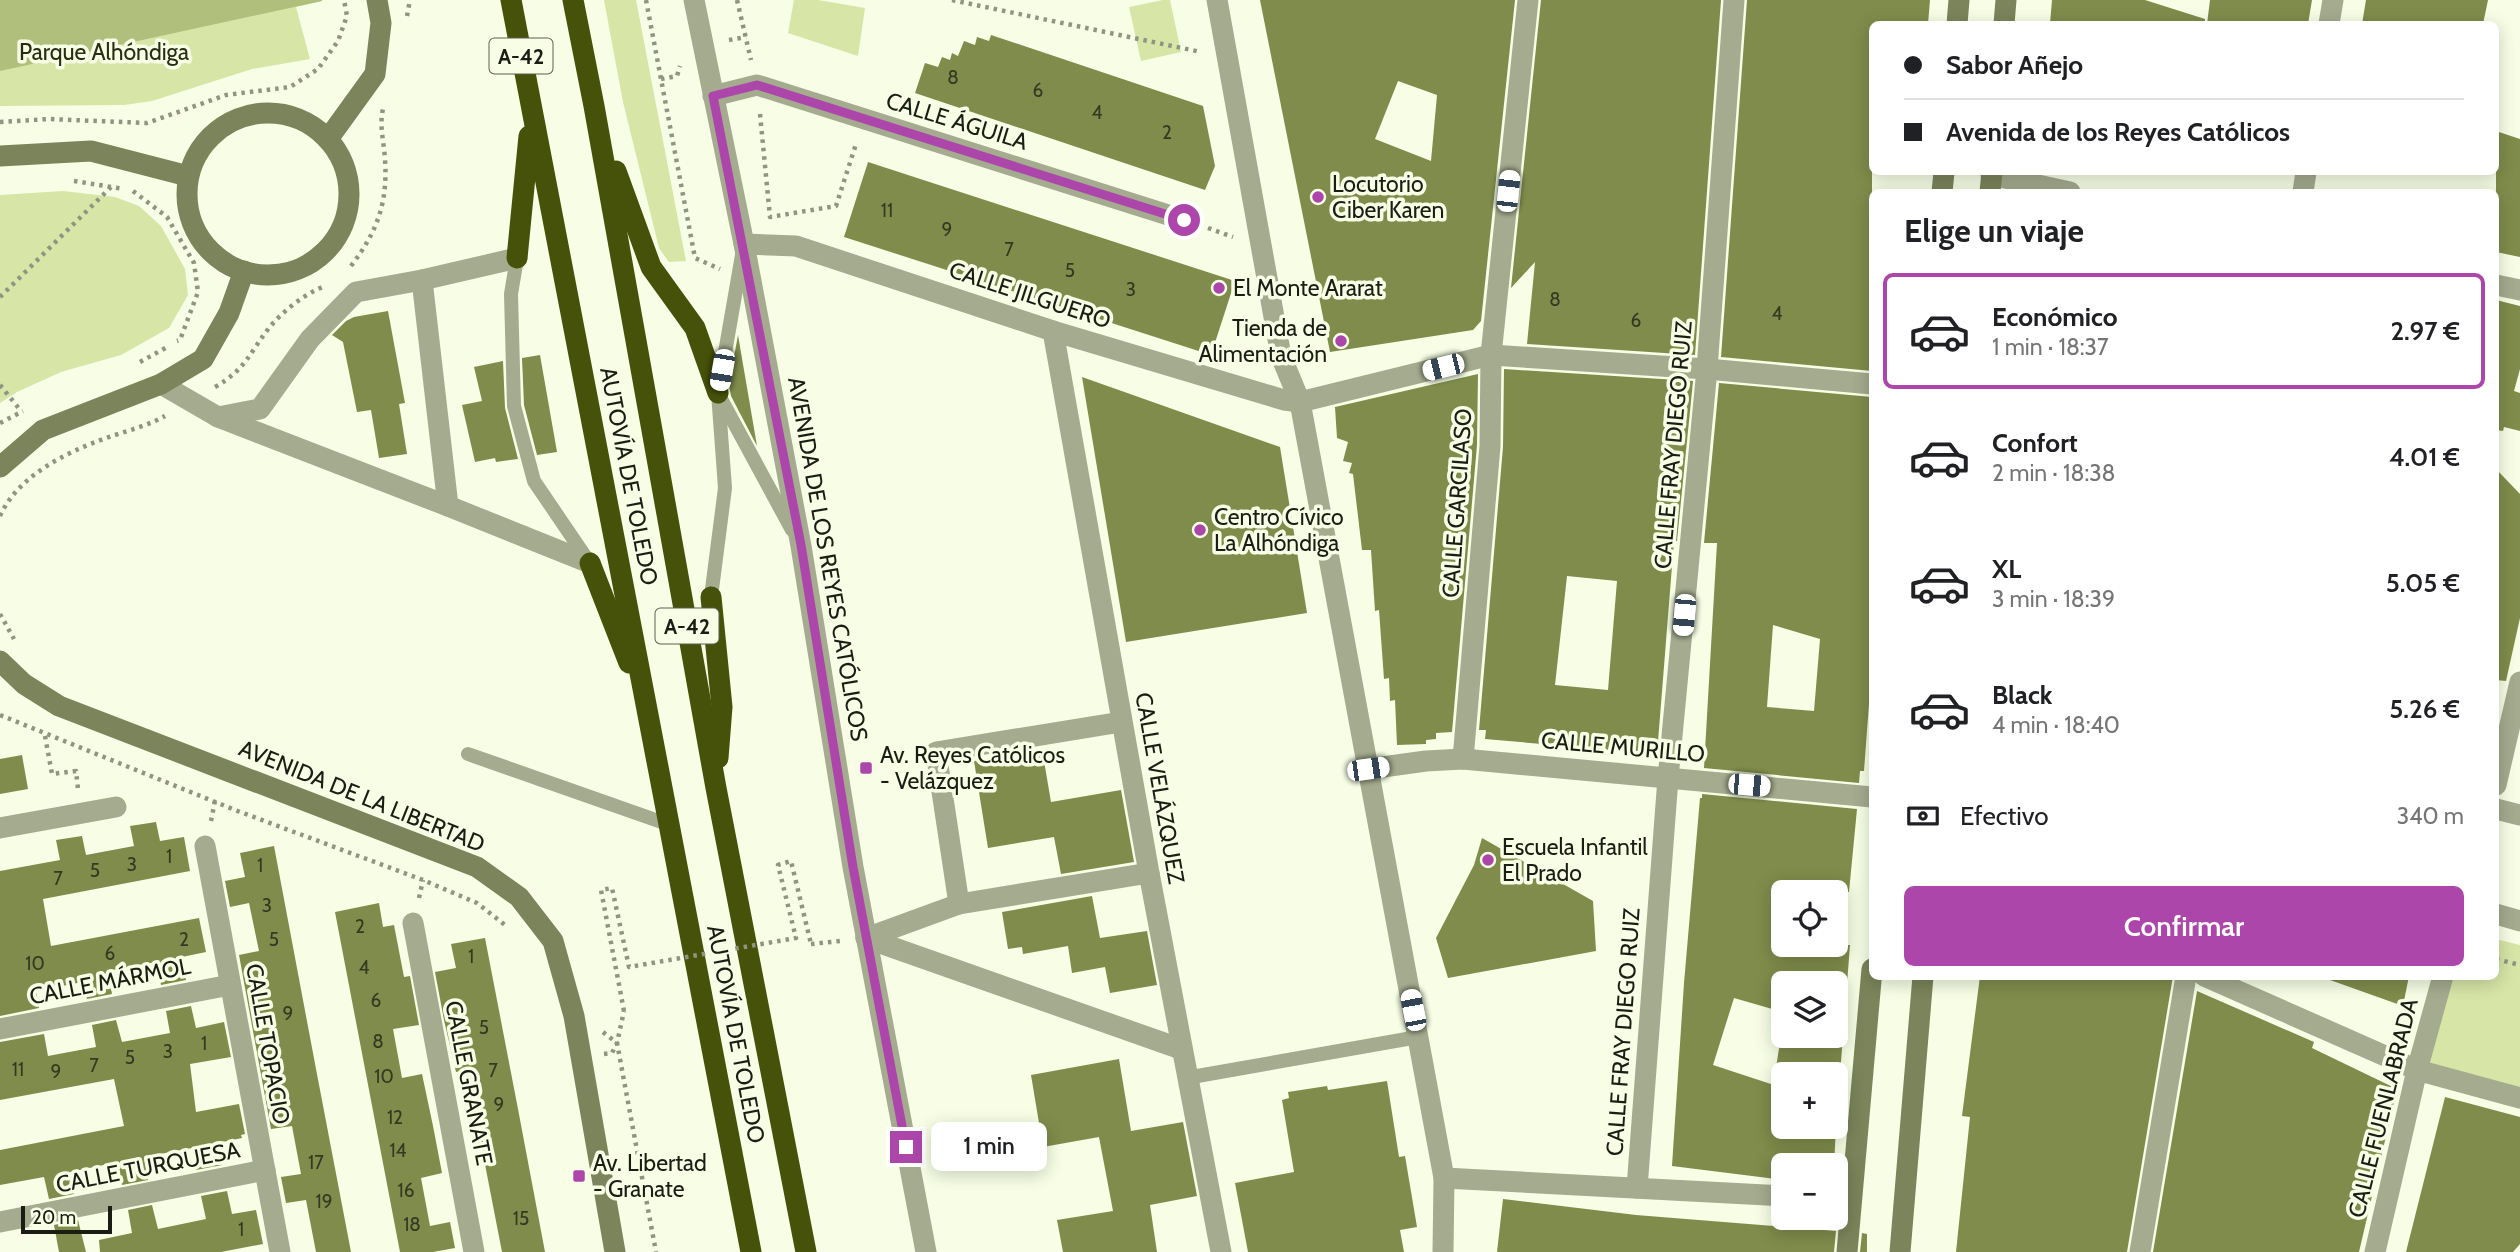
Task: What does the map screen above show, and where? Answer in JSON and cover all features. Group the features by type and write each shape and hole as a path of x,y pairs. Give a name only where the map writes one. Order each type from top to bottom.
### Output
{"highway":[{"name":"AUTOVÍA DE TOLEDO","path":"511,0 751,1252"},
{"name":"AUTOVÍA DE TOLEDO","path":"573,0 716,788 806,1252"},
{"path":"594,106 651,267 695,328 718,393"},
{"path":"517,258 531,113"},
{"path":"590,563 650,717"},
{"path":"711,597 722,707 716,788"}],"street":[{"path":"328,139 375,74 381,23 377,0"},
{"name":"AVENIDA DE LOS REYES CATÓLICOS","path":"694,0 801,545 866,937 926,1252"},
{"path":"1217,0 1281,356 1300,402 1444,1178 1443,1252"},
{"name":"CALLE GARCILASO","path":"1463,759 1490,446 1491,355 1528,0"},
{"name":"CALLE FRAY DIEGO RUIZ","path":"1637,1188 1668,779 1707,369 1734,0"},
{"path":"1957,21 1959,0"},
{"path":"2004,21 2006,0"},
{"path":"2330,21 2333,0"},
{"path":"713,96 757,85"},
{"name":"CALLE ÁGUILA","path":"757,85 1184,220"},
{"path":"272,113 299,119 328,139 345,166 349,197 344,222 331,246 313,262 292,271 269,275 243,271 213,253 200,239 192,223 187,200 188,176 204,143 221,127 247,115 272,113"},
{"path":"0,156 91,152 188,176"},
{"path":"1991,180 2050,189"},
{"name":"CALLE JILGUERO","path":"744,244 796,246 1053,331 1284,400 1300,402"},
{"path":"218,416 260,410 310,339 356,292 422,281 517,258"},
{"path":"0,467 43,430 161,384 202,359 229,313 243,271"},
{"path":"422,281 448,506"},
{"path":"2499,286 2520,290"},
{"name":"CALLE VELÁZQUEZ","path":"1053,331 1121,722 1186,1078 1221,1252"},
{"path":"1300,402 1491,355 1707,369 1869,384"},
{"path":"161,384 218,416 590,563"},
{"name":"AVENIDA DE LA LIBERTAD","path":"0,661 24,684 59,706 477,867 519,897 553,941 574,1016 615,1252"},
{"path":"2499,774 2517,705 2520,682"},
{"path":"959,904 936,752 1121,722"},
{"name":"CALLE MURILLO","path":"1368,769 1463,759 1869,797"},
{"path":"0,828 116,807"},
{"path":"2499,810 2520,816"},
{"name":"CALLE TOPACIO","path":"205,846 280,1252"},
{"path":"866,937 959,904 1149,873"},
{"path":"2499,915 2520,921"},
{"name":"CALLE GRANATE","path":"413,923 474,1252"},
{"path":"866,937 1181,1049"},
{"path":"1848,1167 1871,980"},
{"path":"1899,1252 1923,980"},
{"path":"2140,1252 2185,980"},
{"path":"2213,980 2417,1070 2520,1098"},
{"name":"CALLE FUENLABRADA","path":"2375,1252 2417,1070 2442,980"},
{"name":"CALLE MÁRMOL","path":"0,1028 230,985"},
{"name":"CALLE TURQUESA","path":"0,1222 265,1171"},
{"path":"1444,1178 1771,1195"},
{"path":"1846,1230 1847,1252"}],"lane":[{"path":"711,597 725,488 718,393 744,244"},
{"path":"517,258 511,294 514,406 534,481 590,563"},
{"path":"718,393 801,545"},
{"path":"468,754 670,825"},
{"path":"1186,1078 1418,1037"}],"path":[{"path":"0,122 48,119 147,123 226,95 290,87 318,69 338,41 346,16 344,0"},
{"path":"646,0 695,258 738,277"},
{"path":"737,0 757,85 770,217 836,205 864,119"},
{"path":"952,0 1227,57"},
{"path":"0,297 112,187 124,123"},
{"path":"66,181 134,191 167,217 194,263 198,292 180,340 132,366"},
{"path":"1184,220 1262,246"},
{"path":"0,385 21,411"},
{"path":"0,423 30,407"},
{"path":"0,614 17,644"},
{"path":"0,715 45,735 424,880 477,903 512,930"},
{"path":"45,735 52,774 76,771 82,813"},
{"path":"656,1252 617,1043 624,1012 601,890 612,888 629,967 796,937 778,865 791,861 811,944"},
{"path":"2499,960 2520,965"},
{"path":"598,1028 617,1043"}],"green space":[{"name":"Parque Alhóndiga","path":"0,0 322,1 296,7 310,59 252,69 152,101 124,105 0,106"},
{"path":"0,0 322,0 322,1 0,71"},
{"path":"604,0 636,0 686,261 669,262 659,248 623,102"},
{"path":"794,0 818,0 865,8 858,56 788,33"},
{"path":"1170,0 1181,52 1141,61 1129,7"},
{"path":"63,191 115,197 139,206 161,226 185,269 188,295 169,328 121,355 61,372 17,392 0,403 0,195"},
{"path":"2499,940 2520,945 2520,1095 2426,1073 2450,980 2499,980"}],"building":[{"path":"1260,0 1515,0 1481,321 1473,330 1330,352","holes":["1398,81 1437,95 1431,161 1375,139"]},
{"path":"1541,0 1721,0 1695,355 1527,344 1535,262 1511,288"},
{"path":"1747,0 1930,0 1928,21 1869,21 1869,175 1872,175 1872,189 1869,189 1869,371 1721,357"},
{"path":"2052,0 2145,0 2205,19 2205,21 2050,21"},
{"path":"2210,0 2312,0 2308,21 2207,21"},
{"path":"2366,0 2488,0 2484,21 2362,21"},
{"path":"991,35 1203,106 1215,166 1205,190 915,93 925,63 938,67 942,57 950,60 952,53 958,56 964,41 975,45 977,37 989,41"},
{"path":"2499,132 2520,139 2520,257 2499,253 2499,189 2496,189 2496,175 2499,175"},
{"path":"868,162 1235,281 1211,355 844,237"},
{"path":"2499,301 2520,306 2520,369 2514,391 2520,393 2520,431 2504,427 2503,431 2499,430"},
{"path":"388,311 405,403 399,404 407,454 379,458 371,410 357,412 343,342 332,335 354,317"},
{"path":"738,335 757,446 731,396 729,385"},
{"path":"540,355 557,452 537,455 524,405 522,358"},
{"path":"503,361 505,408 518,459 496,462 495,458 475,462 462,405 482,401 474,367"},
{"path":"1504,369 1693,381 1677,541 1674,541 1657,754 1485,739 1486,730 1479,730 1503,447","holes":["1567,576 1617,581 1608,690 1555,685"]},
{"path":"1478,374 1477,445 1452,732 1436,733 1436,739 1426,740 1426,744 1397,745 1395,700 1390,701 1389,678 1384,679 1379,610 1375,611 1371,550 1362,550 1353,474 1349,473 1352,463 1343,461 1348,442 1337,438 1335,407"},
{"name":"Centro Cívico La Alhóndiga","path":"1082,377 1280,447 1307,613 1126,642"},
{"path":"1719,383 1869,397 1869,704 1864,771 1860,771 1859,783 1704,768 1717,543 1704,543","holes":["1773,625 1820,639 1814,711 1767,707"]},
{"path":"2499,472 2520,494 2520,618 2506,681 2499,680"},
{"path":"1042,749 1051,802 1121,790 1134,862 1061,874 1054,837 988,848 974,761"},
{"path":"22,755 28,789 0,794 0,759"},
{"path":"1702,794 1857,809 1849,892 1848,880 1771,880 1771,957 1848,957 1850,945 1848,971 1771,971 1771,1009 1734,998 1713,1065 1771,1084 1771,1139 1835,1139 1835,1153 1771,1153 1771,1178 1672,1166 1684,983"},
{"path":"156,822 160,841 184,837 190,871 43,899 51,946 199,918 206,952 182,957 186,980 161,985 156,962 132,966 108,971 112,994 87,999 83,982 36,991 39,1008 0,1016 0,871 60,860 56,840 82,836 86,855 134,846 130,826"},
{"path":"1482,838 1593,901 1596,951 1448,978 1436,938 1474,865"},
{"path":"274,846 351,1252 316,1252 306,1200 286,1203 281,1177 301,1174 292,1126 271,1129 239,955 259,951 249,903 230,907 225,881 245,877 240,853"},
{"path":"1092,896 1100,938 1147,931 1157,985 1110,993 1105,967 1072,973 1068,946 1023,954 1022,947 1008,949 1002,912"},
{"path":"379,903 383,927 394,925 404,977 410,976 419,1025 393,1029 402,1078 422,1074 442,1173 421,1178 430,1226 450,1222 455,1248 433,1252 400,1252 335,912"},
{"path":"485,938 545,1252 502,1252 476,1118 484,1117 475,1068 456,1072 444,1020 435,972 456,968 451,944"},
{"path":"1979,980 2172,980 2127,1252 1956,1252 1970,1117 1962,1116"},
{"path":"2330,980 2408,980 2403,1006"},
{"path":"2197,991 2314,1042 2312,1048 2397,1089 2359,1252 2153,1252"},
{"path":"191,1006 196,1028 224,1022 231,1057 190,1064 196,1112 239,1104 245,1134 241,1135 242,1138 218,1143 222,1165 196,1170 192,1148 144,1157 148,1180 122,1185 118,1162 70,1172 74,1194 49,1199 44,1177 0,1185 0,1150 124,1126 114,1079 0,1100 0,1042 44,1034 48,1056 96,1047 92,1025 116,1020 122,1042 170,1033 166,1011"},
{"path":"1779,1048 1842,1048 1841,1062 1777,1062"},
{"path":"1119,1059 1131,1131 1183,1122 1197,1196 1150,1205 1157,1252 1063,1252 1057,1220 1113,1211 1099,1137 1043,1147 1031,1075"},
{"path":"1387,1081 1399,1157 1405,1156 1417,1227 1400,1230 1404,1252 1248,1252 1235,1183 1294,1172 1282,1100 1289,1098 1288,1092 1327,1086 1328,1090"},
{"path":"2445,1097 2520,1117 2520,1244 2513,1252 2406,1252"},
{"path":"227,1191 232,1214 256,1210 263,1244 221,1252 100,1252 99,1240 132,1233 128,1210 152,1205 158,1229 206,1219 201,1196"},
{"path":"1503,1199 1636,1215 1771,1226 1771,1230 1836,1231 1834,1252 1497,1252"},
{"path":"78,1220 86,1252 59,1252 54,1225"},
{"path":"1862,1233 1867,1234 1867,1252 1860,1252"}],"place":[{"name":"Locutorio Ciber Karen","path":"1318,197"},
{"name":"El Monte Ararat","path":"1219,288"},
{"name":"Tienda de Alimentación","path":"1341,341"},
{"name":"Centro Cívico La Alhóndiga","path":"1200,530"},
{"name":"Av. Reyes Católicos - Velázquez","path":"866,768"},
{"name":"Escuela Infantil El Prado","path":"1488,860"},
{"name":"Av. Libertad - Granate","path":"579,1176"}],"route":[{"path":"906,1147 853,867 801,545 713,96 757,85 1184,220"}]}
